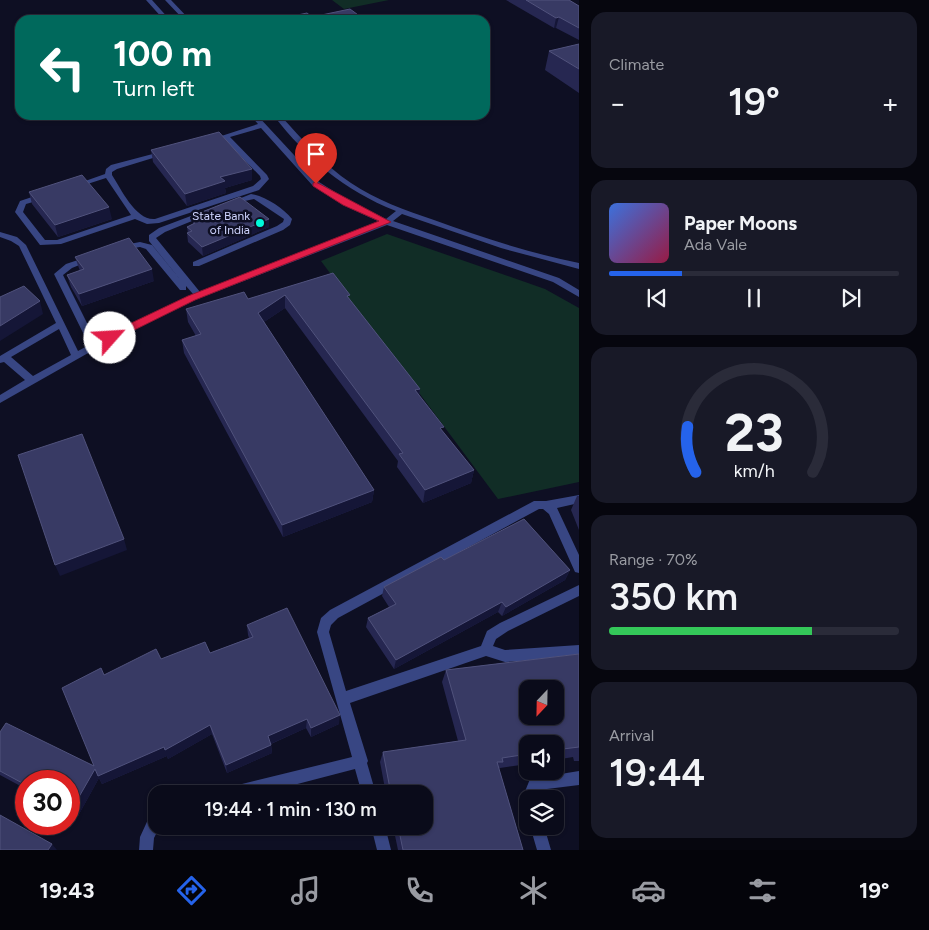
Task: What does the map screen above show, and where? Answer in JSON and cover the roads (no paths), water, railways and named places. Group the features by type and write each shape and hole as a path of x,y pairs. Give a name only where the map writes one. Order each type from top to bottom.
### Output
{"street":[{"path":"149,0 162,15"},
{"path":"168,0 182,15"},
{"path":"258,120 316,184 346,203 387,222 556,280 579,294"},
{"path":"281,120 328,168 348,184 402,210 503,247 538,258 579,266"},
{"path":"207,141 262,125"},
{"path":"108,175 136,216 148,222 256,188 265,179 263,175 225,136"},
{"path":"70,187 108,175 109,171 114,167 170,151"},
{"path":"51,194 23,203 19,212 43,243 58,242 136,216"},
{"path":"195,297 153,240 152,237 155,234 251,196 264,201 288,219 287,223 280,228 196,264"},
{"path":"0,399 76,355 195,297 387,222 402,210"},
{"path":"0,234 14,239 22,245 76,355"},
{"path":"114,251 140,244 149,247 195,297"},
{"path":"94,346 58,274 69,266 96,257"},
{"path":"31,380 3,358 61,324"},
{"path":"368,785 323,632 325,622 334,614 538,504 546,505 579,499"},
{"path":"546,505 553,511 579,568"},
{"path":"486,650 491,635 504,626 579,590"},
{"path":"343,699 486,650 505,656 579,651"},
{"path":"266,785 361,761"},
{"path":"533,790 535,784 579,778"},
{"path":"146,850 148,835"},
{"path":"380,835 384,850"},
{"path":"540,835 544,850"}],"place":[{"name":"State Bank of India","path":"260,223"}]}
